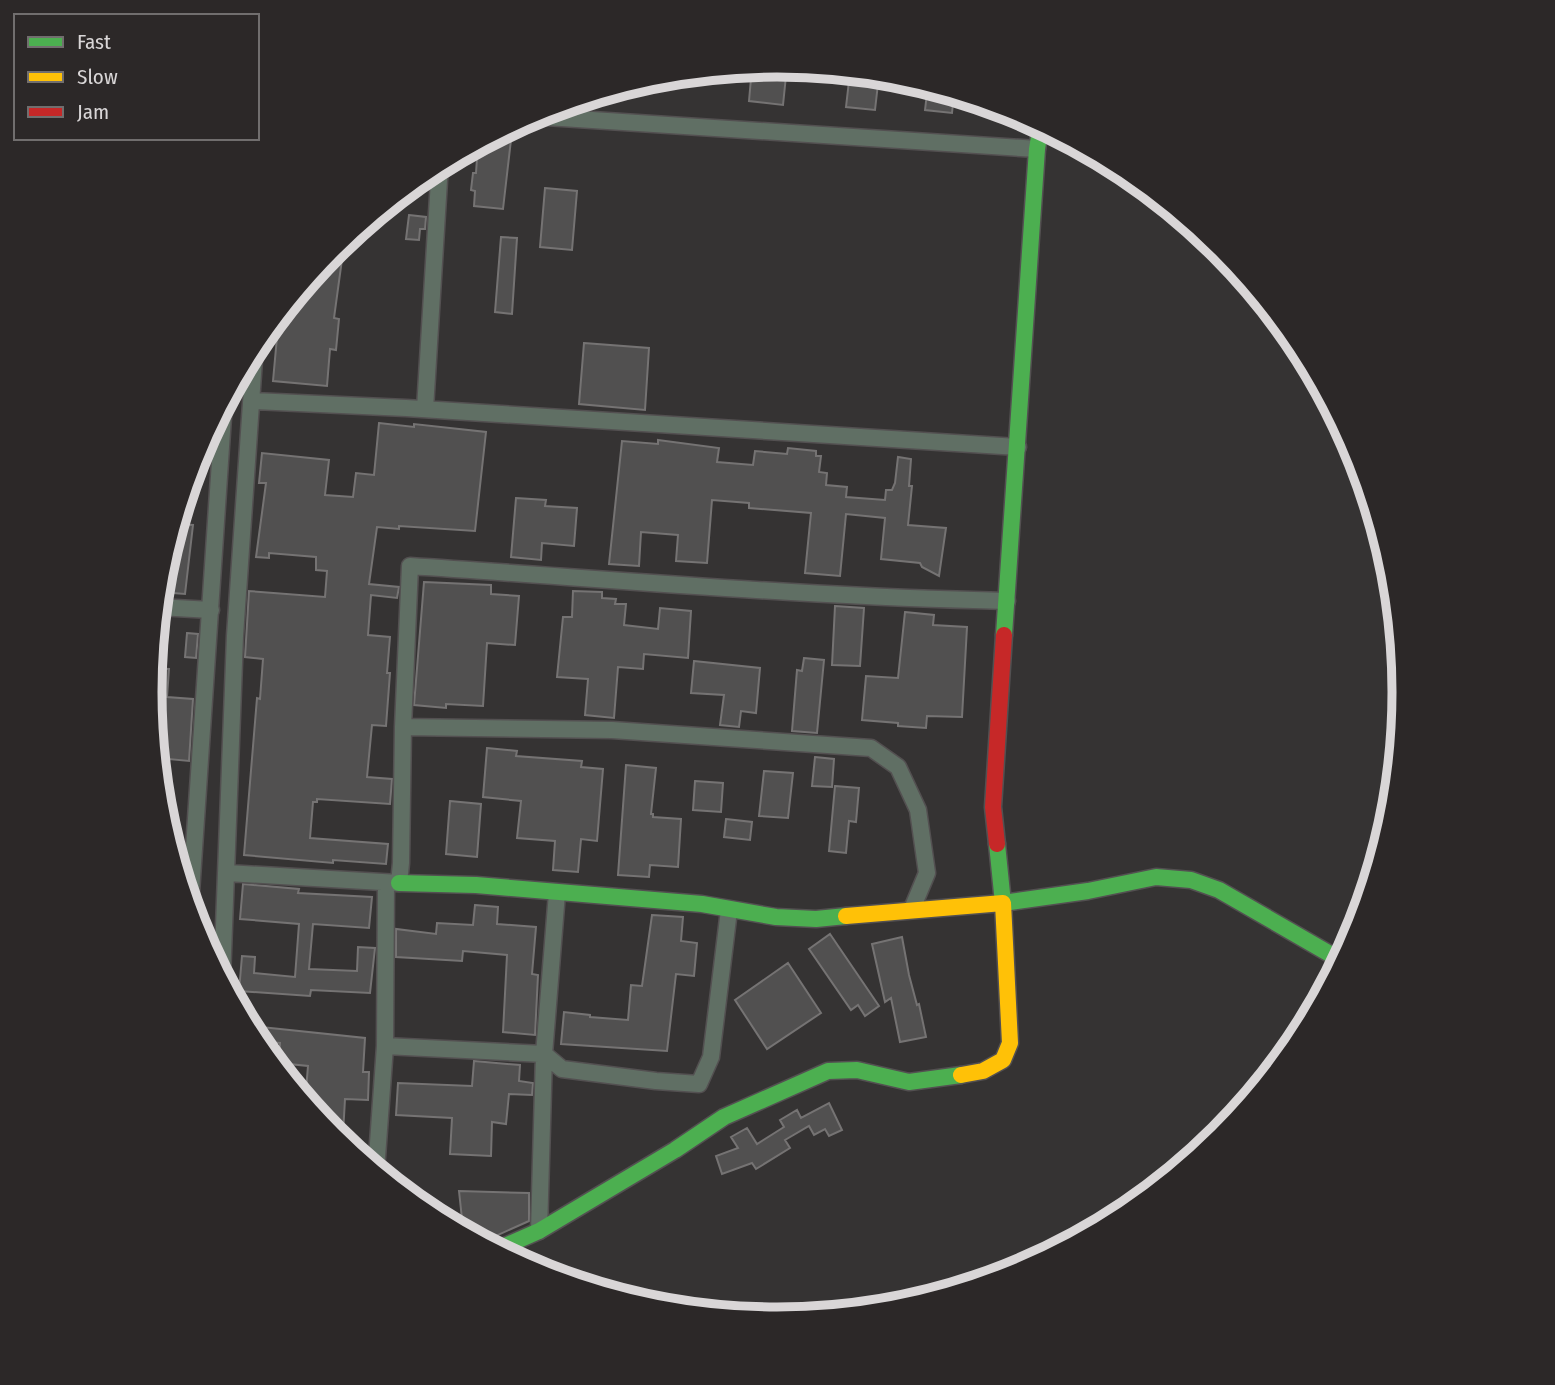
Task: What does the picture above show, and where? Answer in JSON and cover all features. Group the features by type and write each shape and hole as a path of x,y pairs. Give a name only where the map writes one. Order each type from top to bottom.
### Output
{"street":[{"path":"559,118 1037,149"},
{"path":"506,1246 539,1231 675,1150 724,1117 828,1071 857,1070 909,1082 984,1071 1003,1060 1010,1043 1003,903 993,807 1039,135"},
{"path":"425,409 439,179"},
{"path":"223,960 238,593 253,371"},
{"path":"251,401 425,409 1018,447"},
{"path":"192,880 222,426"},
{"path":"377,1159 392,883 401,863 403,727 410,565 785,591 1007,601"},
{"path":"168,606 211,602 238,593"},
{"path":"403,727 612,730 871,748 898,767 918,810 927,873 912,909"},
{"path":"227,873 476,886 702,904 776,917 816,919 1003,903 1088,891 1156,877 1191,880 1219,890 1334,956"},
{"path":"539,1231 544,1054 557,893"},
{"path":"384,1046 544,1054 562,1069 699,1084 711,1057 729,910"}],"building":[{"path":"786,77 783,105 749,101 751,78"},
{"path":"849,81 878,85 875,110 846,107"},
{"path":"927,96 953,103 952,113 925,110"},
{"path":"511,137 503,209 474,206 475,191 471,190 473,173 476,173 477,155"},
{"path":"545,188 577,191 572,250 540,247"},
{"path":"409,215 426,217 425,229 420,229 419,240 406,239"},
{"path":"501,237 517,238 512,314 495,312"},
{"path":"342,257 334,318 339,319 336,350 330,349 327,386 273,381 277,335"},
{"path":"584,343 649,348 645,410 579,404"},
{"path":"379,423 486,432 475,531 377,527 369,584 399,587 397,598 371,595 368,635 390,637 387,673 390,673 386,726 372,725 367,777 392,779 390,804 317,799 317,802 313,802 310,838 388,844 386,864 333,860 333,863 244,855 257,698 260,699 263,659 245,657 249,591 325,597 327,571 316,570 316,557 269,553 269,558 256,557 266,483 259,483 262,453 329,460 325,495 353,497 356,473 374,475"},
{"path":"658,440 719,448 717,462 753,465 755,451 787,454 788,448 816,451 816,456 821,456 819,472 827,473 826,485 847,487 846,497 885,500 886,490 892,490 895,483 898,457 911,459 909,486 912,486 908,525 946,528 939,576 922,567 920,563 881,559 885,518 846,514 840,576 805,573 811,513 749,508 749,503 712,500 707,563 676,561 678,535 641,532 639,566 609,564 622,441 658,444"},
{"path":"516,498 546,500 545,506 577,508 574,546 542,543 541,560 511,557"},
{"path":"186,525 193,525 185,594 170,593"},
{"path":"424,582 491,585 491,594 519,596 515,645 487,643 483,706 446,704 446,708 414,705"},
{"path":"573,591 602,592 602,598 616,599 615,604 626,604 624,625 658,629 660,608 691,611 688,658 644,654 643,669 618,667 614,718 585,715 588,679 557,677 563,617 572,617"},
{"path":"835,606 864,608 860,666 832,665"},
{"path":"905,612 934,615 933,625 967,627 962,717 927,716 926,728 862,720 866,676 898,678"},
{"path":"187,633 198,634 196,658 185,657"},
{"path":"804,658 824,660 817,733 792,731 797,670 802,671"},
{"path":"694,661 760,668 756,713 741,711 739,727 720,725 724,695 691,693"},
{"path":"163,669 169,669 167,697 193,699 189,761 169,759 168,776 163,733"},
{"path":"487,748 517,751 516,756 582,761 581,767 603,769 597,841 581,839 578,872 553,870 555,841 517,838 521,801 483,797"},
{"path":"815,757 834,759 832,787 812,786"},
{"path":"626,765 656,768 651,814 653,817 681,819 678,867 650,865 649,877 618,875"},
{"path":"764,771 793,773 788,818 759,816"},
{"path":"695,781 723,783 721,812 693,810"},
{"path":"835,786 859,788 856,822 849,821 846,853 829,851"},
{"path":"450,801 481,804 477,857 446,854"},
{"path":"726,819 752,822 750,840 724,837"},
{"path":"243,884 299,889 298,893 372,897 369,928 313,924 309,969 357,971 358,947 375,948 370,993 311,990 310,996 239,991 242,956 255,957 254,973 295,977 299,924 240,919"},
{"path":"475,905 498,907 497,924 536,927 532,974 538,975 535,1035 503,1032 507,955 463,951 462,961 396,957 396,929 436,934 437,923 473,925"},
{"path":"652,915 683,917 681,941 697,943 694,976 676,974 667,1051 561,1044 564,1012 628,1020 631,985 642,986"},
{"path":"830,934 879,1006 865,1016 858,1005 851,1010 809,949"},
{"path":"902,937 926,1037 900,1042 891,998 885,1002 872,944"},
{"path":"788,963 821,1013 767,1049 735,1000"},
{"path":"261,1027 365,1038 363,1072 369,1072 368,1100 345,1099 343,1129 306,1088 308,1066 287,1064 279,1053 280,1043 272,1042"},
{"path":"474,1061 520,1065 519,1081 533,1083 532,1095 509,1094 506,1124 492,1122 491,1156 450,1154 452,1118 396,1115 398,1083 472,1086"},
{"path":"829,1103 842,1130 829,1136 825,1129 814,1135 809,1126 785,1140 790,1148 756,1169 752,1163 722,1174 716,1156 738,1148 731,1137 747,1128 757,1144 784,1127 780,1120 797,1110 801,1118"},
{"path":"459,1191 529,1193 529,1221 492,1238 460,1219 462,1219"}],"traffic: fast":[{"path":"1004,635 1039,135"},
{"path":"997,844 1003,903 1088,891 1156,877 1191,880 1219,890 1334,956"},
{"path":"399,883 476,885 702,904 776,917 816,919 846,916"},
{"path":"506,1246 539,1231 675,1150 724,1117 828,1071 857,1070 909,1082 961,1075"}],"traffic: slow":[{"path":"846,916 1003,903 1010,1043 1003,1060 983,1071 961,1075"}],"traffic: jam":[{"path":"997,844 993,807 1004,635"}]}
